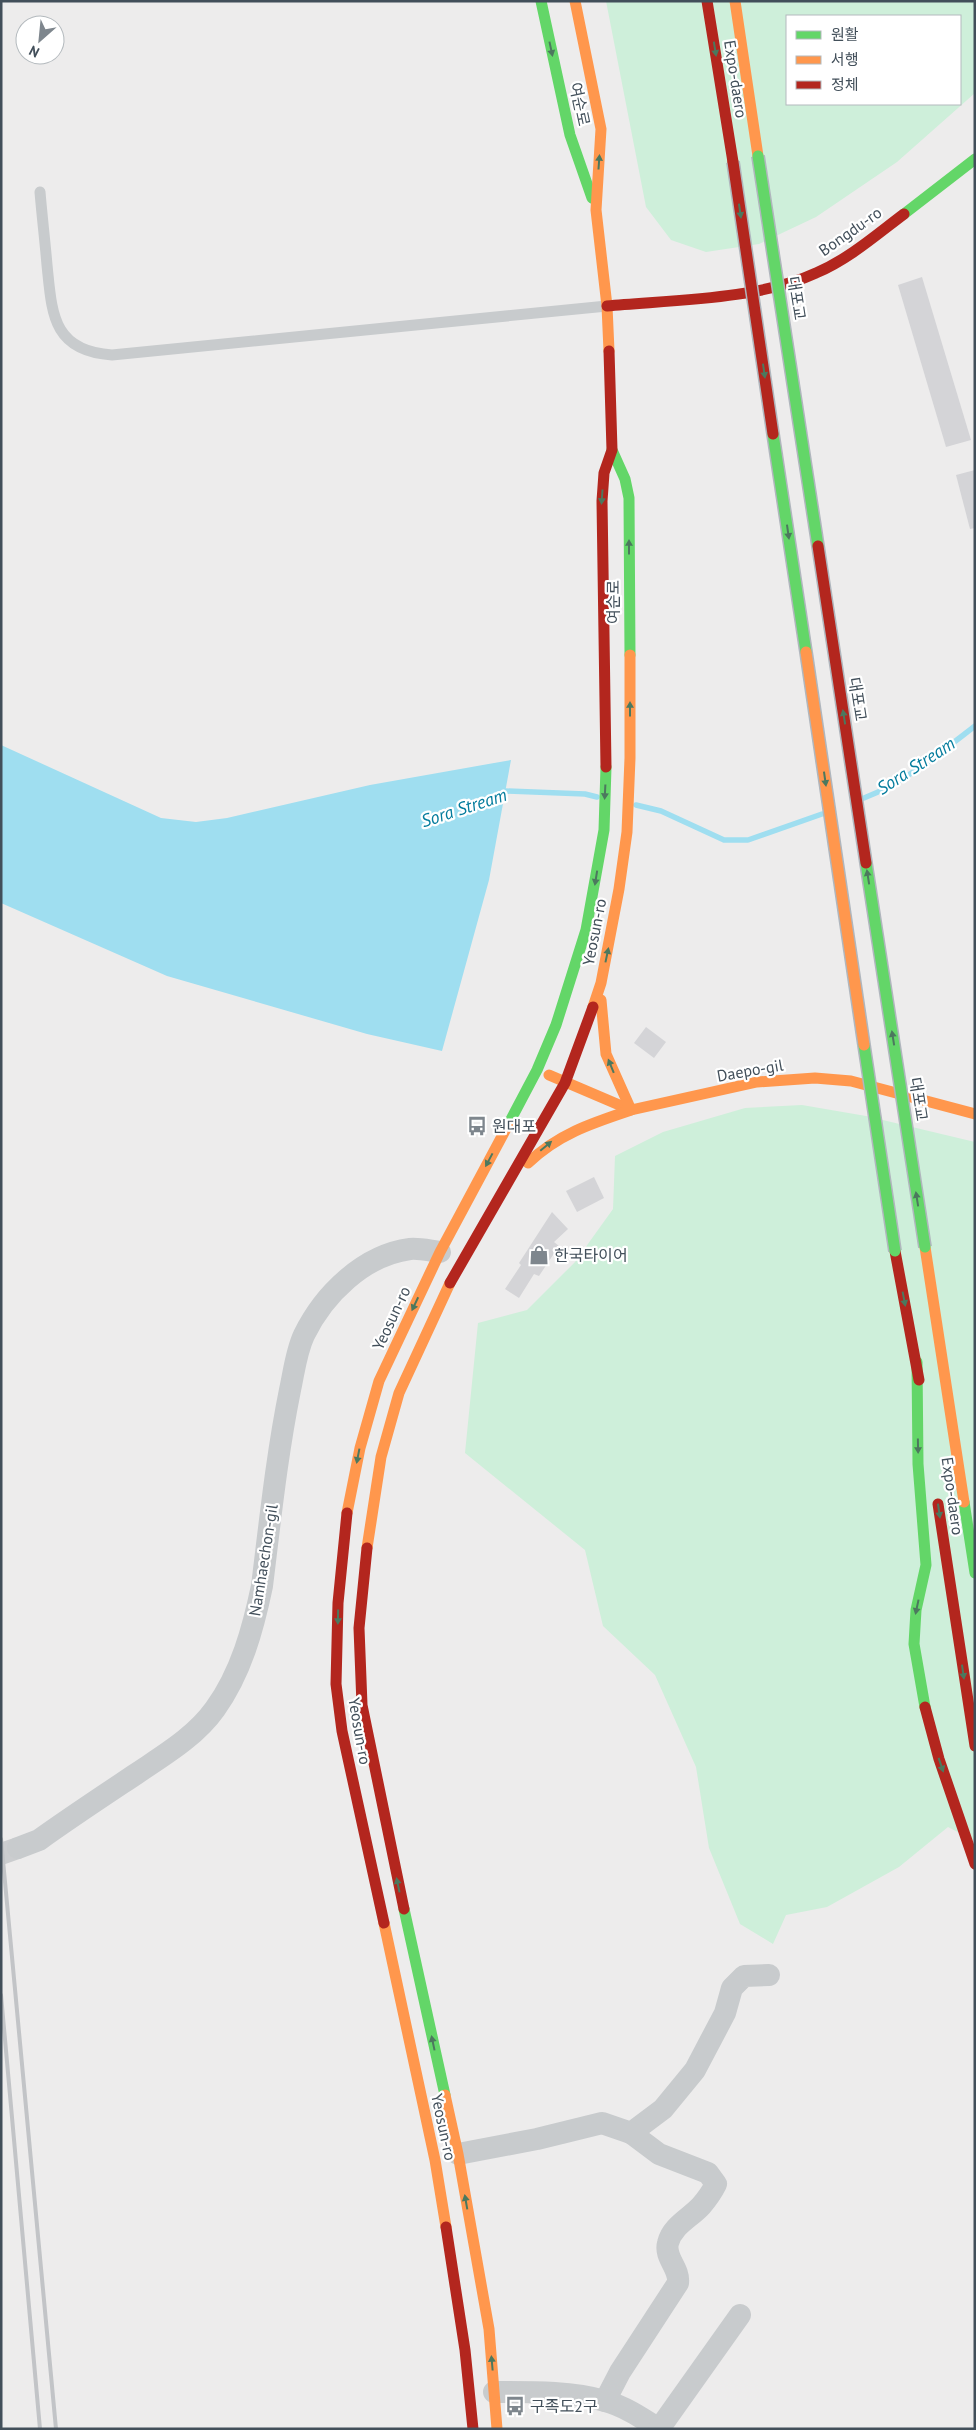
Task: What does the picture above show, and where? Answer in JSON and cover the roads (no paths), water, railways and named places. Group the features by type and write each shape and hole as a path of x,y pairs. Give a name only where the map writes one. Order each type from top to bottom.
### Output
{"main road":[{"name":"여순로","path":"541,1 570,135 596,210"},
{"name":"여순로","path":"575,1 601,129 596,210 607,306 612,450 604,473 602,501 607,754 604,830"},
{"name":"Expo-daero","path":"707,1 733,162 895,1252 917,1362 930,1449"},
{"name":"Expo-daero","path":"735,1 758,156"},
{"name":"대포교","path":"758,156 924,1247"},
{"name":"Bongdu-ro","path":"607,306 735,294 778,286 816,274 846,258 975,158"},
{"name":"여순로","path":"612,450 625,479 629,498 630,758 627,832"},
{"name":"Yeosun-ro","path":"473,2429 465,2350 435,2160 342,1731 336,1684 338,1603 345,1521 360,1448 380,1381 440,1252 536,1070 556,1025 586,930 604,830"},
{"name":"Yeosun-ro","path":"497,2429 489,2329 458,2154 382,1808 362,1705 359,1628 368,1532 381,1457 399,1392 446,1288 565,1082 601,983 619,889 627,832"},
{"path":"601,983 602,1021 606,1054 631,1110"},
{"path":"536,1070 631,1110"},
{"name":"Daepo-gil","path":"500,1194 535,1155 556,1137 631,1110 757,1082 815,1078 851,1081 975,1114"},
{"name":"Expo-daero","path":"924,1247 975,1574"},
{"path":"942,1360 975,1493"},
{"path":"917,1362 918,1464 926,1565 916,1610 914,1644 926,1713 939,1759 975,1864"},
{"name":"Expo-daero","path":"935,1488 975,1746"}],"street":[{"name":"Namhaechon-gil","path":"18,1848 39,1840 185,1740 214,1710 228,1688 240,1661 256,1612 262,1586 283,1424 299,1348 305,1334 331,1297 347,1279 367,1264 382,1257 411,1249 440,1252"},
{"path":"630,2133 664,2109 695,2070 725,2014 732,1988 744,1976 769,1975"},
{"path":"458,2154 537,2139 602,2123 630,2133 659,2154 708,2174 716,2184 700,2208 673,2231 668,2243 667,2252 680,2274 678,2283 620,2372 605,2401"},
{"path":"494,2392 538,2392 605,2401 630,2412 659,2429 740,2315"}],"lane":[{"path":"40,192 54,320 71,341 98,354 112,355 607,306"}],"water":[{"path":"1,745 161,818 196,822 227,818 370,785 511,760 489,880 442,1051 367,1034 167,976 1,903"}],"waterway":[{"name":"Sora Stream","path":"864,798 908,775 975,726"},
{"name":"Sora Stream","path":"500,793 505,791 585,794 597,797"},
{"name":"Sora Stream","path":"636,805 661,811 724,840 748,840 822,814"}],"tunnel":[{"path":"1,1854 18,1848"}],"railway":[{"path":"1,1839 56,2429"},
{"path":"1,1995 40,2429"}],"place":[{"name":"원대포","path":"477,1126"},
{"name":"한국타이어","path":"539,1255"},
{"name":"구족도2구","path":"515,2406"}]}
